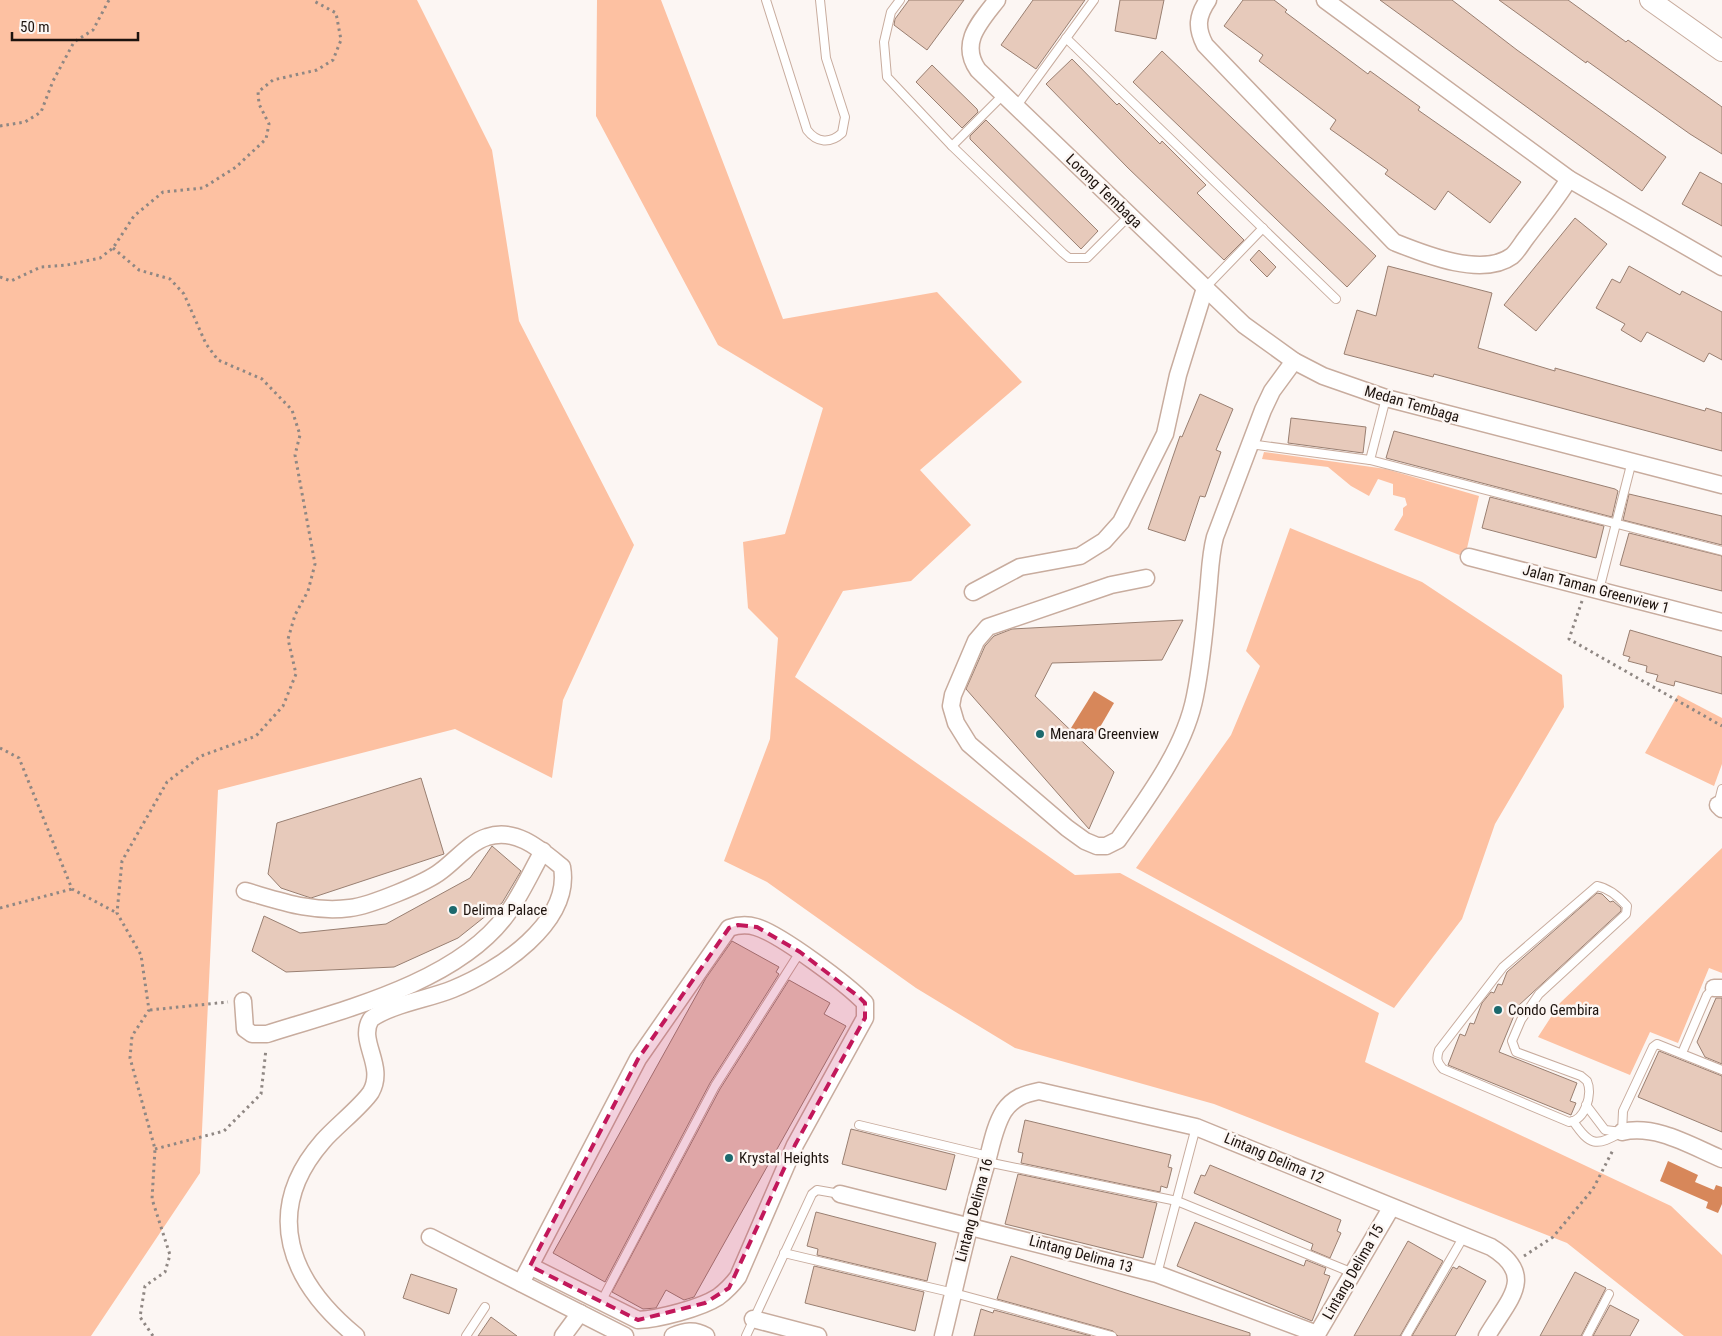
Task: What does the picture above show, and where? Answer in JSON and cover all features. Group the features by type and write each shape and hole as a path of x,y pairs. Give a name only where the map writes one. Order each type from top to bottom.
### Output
{"street":[{"name":"Lorong Tembaga","path":"997,0 975,30 970,51 971,60 978,70 1205,288 1266,343 1294,361"},
{"path":"1208,0 1200,12 1198,24 1199,34 1205,45 1394,242 1431,257 1489,265 1512,256 1558,197 1569,179"},
{"path":"1325,0 1569,179 1722,268"},
{"path":"1650,0 1722,51"},
{"path":"973,592 1020,567 1080,556 1104,541 1121,522 1165,434 1178,375 1205,288"},
{"path":"1146,578 1111,585 988,627 976,641 951,700 953,718 969,744 1067,828 1085,841 1097,846 1106,846 1118,840 1175,750 1186,725 1195,698 1200,668 1210,556 1215,537 1272,391 1294,361"},
{"name":"Medan Tembaga","path":"1294,361 1323,376 1386,398 1722,485"},
{"name":"Jalan Taman Greenview 1","path":"1470,557 1722,622"},
{"path":"245,891 310,909 350,908 426,880 487,837 501,834 515,836 543,851 562,867 564,880 562,891 551,917 526,945 483,974 454,989 376,1015 367,1025 366,1032 376,1066 376,1078 370,1092 323,1141 303,1168 292,1192 289,1222 290,1243 301,1275 333,1317 356,1336"},
{"path":"244,1001 246,1028 252,1034 267,1034 375,1001 411,985 474,947 506,915 543,851"},
{"path":"521,1283 638,1059 726,932 738,925 757,927 800,952 865,1003 865,1018 795,1145 738,1277 729,1288 706,1303 649,1320 631,1318 530,1266"},
{"name":"Lintang Delima 12","path":"1023,1094 1039,1091 1196,1127 1391,1208 1492,1247 1512,1262"},
{"name":"Lintang Delima 16","path":"943,1336 954,1294 968,1225 988,1159 1004,1111 1023,1094"},
{"path":"1622,1132 1636,1129 1662,1133 1722,1159"},
{"name":"Lintang Delima 13","path":"840,1194 1157,1274 1316,1335"},
{"name":"Lintang Delima 15","path":"1316,1335 1391,1208"},
{"path":"430,1237 625,1336"},
{"path":"1487,1336 1515,1288 1517,1274 1512,1262"},
{"path":"565,1336 580,1313"},
{"path":"754,1319 818,1336"},
{"path":"673,1336 685,1331 695,1331 706,1336"}],"lane":[{"path":"766,0 808,130 811,135 821,141 829,141 842,133 845,117 826,58 820,0"},
{"path":"900,0 891,12 884,42 887,77 952,146 1069,258 1086,258 1129,216"},
{"path":"1016,107 1094,0"},
{"path":"1066,38 1336,299"},
{"path":"952,146 1004,95"},
{"path":"1205,288 1263,228"},
{"path":"1370,460 1386,398"},
{"path":"1250,444 1370,460 1722,551"},
{"path":"1593,588 1616,524 1632,461"},
{"path":"1720,807 1722,788"},
{"path":"1573,1122 1581,1116 1586,1105 1589,1094 1587,1081 1581,1076 1516,1052 1512,1041 1521,1020 1539,994 1626,914 1627,906 1621,899 1603,887 1597,886 1503,967 1439,1050 1436,1058 1443,1069 1573,1122 1591,1142 1599,1143 1622,1132"},
{"path":"601,1302 715,1086 800,952"},
{"path":"1682,1053 1707,995 1718,988"},
{"path":"1622,1132 1623,1111 1653,1047 1657,1044 1722,1070"},
{"path":"1586,1105 1605,1130 1622,1132"},
{"path":"859,1125 988,1159 1176,1201 1353,1273"},
{"path":"1157,1274 1196,1127"},
{"path":"746,1336 814,1191 821,1190 840,1194"},
{"path":"1406,1336 1464,1236"},
{"path":"784,1253 954,1294 1112,1336"},
{"path":"1587,1336 1609,1294"},
{"path":"466,1336 485,1307"}],"path":[{"path":"0,126 25,122 41,112 53,82 74,42 93,30 109,0"},
{"path":"0,277 11,281 40,267 67,265 100,258 113,248 134,216 163,192 203,188 236,166 266,139 269,124 259,104 258,92 272,80 317,70 333,60 341,40 336,13 312,0"},
{"path":"113,248 139,270 170,279 184,294 206,344 218,360 262,379 292,410 300,435 295,455 315,564 308,591 295,615 288,639 296,674 283,706 256,736 201,756 167,782 122,861 117,913"},
{"path":"1593,588 1569,639 1722,726"},
{"path":"0,748 19,758 72,889 117,913 141,955 149,1010 132,1036 130,1058 155,1149 152,1199 170,1255 165,1272 145,1286 140,1317 153,1336"},
{"path":"0,908 72,889"},
{"path":"149,1010 244,1001"},
{"path":"155,1149 224,1131 261,1094 267,1034"},
{"path":"1512,1262 1553,1237 1593,1189 1622,1132"}],"highlighted area":[{"path":"738,925 757,927 800,952 859,997 865,1003 865,1018 795,1145 729,1288 705,1303 638,1320 530,1266 638,1059 729,928"}],"shaded area":[{"path":"0,0 417,0 492,150 519,321 634,545 563,700 552,778 455,729 218,790 200,1173 91,1336 0,1336"},
{"path":"597,0 661,0 783,319 937,292 1022,382 920,470 971,525 911,581 843,591 795,677 1075,875 1120,873 1379,1013 1365,1062 1671,1206 1722,1255 1722,1336 1684,1336 1567,1243 1214,1104 1015,1048 916,988 767,882 724,861 770,739 778,638 748,608 743,542 785,534 823,408 718,345 596,116"},
{"path":"1264,452 1386,469 1479,496 1465,557 1394,530 1403,515 1403,508 1407,505 1405,498 1393,495 1393,484 1378,479 1369,496 1351,486 1328,467 1262,459"},
{"path":"1290,528 1422,582 1562,675 1564,707 1495,824 1462,919 1394,1008 1136,868 1231,735 1260,666 1246,651"},
{"path":"1094,691 1114,703 1092,741 1071,728"},
{"path":"1678,695 1722,718 1722,764 1714,786 1645,753"},
{"path":"1722,848 1722,973 1709,968 1678,1043 1650,1032 1630,1075 1538,1037 1560,1003"},
{"path":"1668,1161 1698,1175 1695,1182 1714,1190 1716,1185 1722,1187 1722,1204 1718,1213 1706,1208 1708,1202 1660,1181"}],"building":[{"path":"909,0 964,0 927,50 894,25 895,19"},
{"path":"1033,0 1085,0 1036,69 1001,45"},
{"path":"1120,0 1164,0 1156,39 1115,31"},
{"path":"1243,0 1274,0 1287,10 1285,12 1368,74 1370,71 1420,107 1418,110 1521,182 1490,223 1448,191 1435,210 1385,174 1388,170 1330,129 1336,120 1259,61 1263,55 1224,26"},
{"path":"1380,0 1452,0 1517,50 1666,157 1642,191"},
{"path":"1499,0 1568,0 1626,42 1628,40 1722,107 1722,154 1690,134 1587,61 1586,63"},
{"path":"1162,51 1376,256 1347,287 1133,82"},
{"path":"1072,59 1117,105 1119,103 1160,144 1162,141 1206,185 1197,193 1244,240 1224,260 1128,168 1046,84"},
{"path":"932,65 977,109 978,112 962,128 916,82"},
{"path":"986,120 1098,231 1081,249 970,139 970,136"},
{"path":"1700,172 1722,184 1722,226 1682,204"},
{"path":"1575,218 1607,244 1536,331 1504,305"},
{"path":"1259,250 1276,267 1267,277 1250,260"},
{"path":"1388,266 1492,293 1478,348 1555,371 1555,368 1705,411 1706,408 1722,413 1722,451 1434,374 1433,377 1344,354 1357,310 1376,316"},
{"path":"1629,266 1680,295 1682,291 1722,312 1722,360 1709,353 1704,362 1647,332 1641,342 1621,330 1625,324 1596,308 1612,279 1620,283"},
{"path":"1200,394 1233,409 1216,450 1221,452 1205,497 1200,496 1185,541 1148,529 1180,436 1182,437"},
{"path":"1291,418 1366,427 1363,453 1288,443"},
{"path":"1394,431 1615,489 1618,491 1612,517 1386,458"},
{"path":"1629,494 1722,516 1722,545 1623,520"},
{"path":"1490,497 1604,526 1596,558 1482,528"},
{"path":"1629,533 1722,556 1722,591 1620,565"},
{"name":"Menara Greenview","path":"1183,620 1162,660 1052,663 1035,696 1114,772 1089,829 966,689 985,646 994,636 1012,629"},
{"path":"1630,630 1722,657 1722,694 1675,681 1674,686 1656,681 1658,675 1646,672 1647,666 1628,661 1630,657 1623,655"},
{"path":"421,778 444,854 311,898 281,888 268,874 277,823"},
{"name":"Delima Palace","path":"492,846 521,871 502,903 458,938 394,967 286,972 252,951 264,916 300,933 386,924 470,878"},
{"name":"Condo Gembira","path":"1597,893 1602,894 1610,902 1613,901 1621,908 1621,911 1518,1006 1499,1052 1577,1083 1570,1101 1576,1103 1571,1115 1448,1065 1460,1034 1465,1036 1470,1023 1474,1024 1482,1003 1491,992 1494,993 1498,984 1502,985 1507,972"},
{"path":"732,941 779,967 776,972 779,974 710,1083 605,1282 553,1253 706,978"},
{"name":"Krystal Heights","path":"789,980 830,1003 824,1014 846,1026 694,1297 684,1300 666,1290 656,1308 643,1309 612,1292 720,1089"},
{"path":"1716,998 1722,998 1722,1064 1705,1057 1697,1042"},
{"path":"1659,1051 1722,1076 1722,1132 1638,1097"},
{"path":"1025,1120 1171,1155 1168,1167 1172,1168 1167,1188 1161,1186 1160,1192 1021,1163 1023,1153 1018,1152"},
{"path":"851,1129 955,1155 946,1190 842,1164"},
{"path":"1210,1165 1341,1220 1337,1231 1341,1233 1330,1258 1311,1250 1313,1244 1194,1193 1201,1175 1205,1176"},
{"path":"1018,1174 1157,1203 1143,1258 1005,1224"},
{"path":"816,1212 936,1243 927,1281 817,1255 818,1249 807,1246"},
{"path":"1195,1222 1304,1266 1306,1260 1326,1268 1324,1274 1330,1276 1312,1321 1177,1266"},
{"path":"1408,1241 1443,1261 1400,1336 1354,1336"},
{"path":"1011,1256 1250,1333 1250,1336 1118,1336 1113,1331 997,1299"},
{"path":"814,1266 924,1292 915,1331 805,1303"},
{"path":"1459,1266 1486,1281 1455,1336 1412,1336 1453,1267 1457,1269"},
{"path":"1575,1272 1606,1288 1581,1336 1540,1336"},
{"path":"411,1274 457,1289 449,1314 403,1298"},
{"path":"1610,1305 1639,1320 1630,1336 1593,1336"},
{"path":"981,1309 993,1313 994,1310 1091,1336 974,1336"},
{"path":"491,1317 517,1336 478,1336"}],"place":[{"name":"Menara Greenview","path":"1040,734"},
{"name":"Delima Palace","path":"453,910"},
{"name":"Condo Gembira","path":"1498,1010"},
{"name":"Krystal Heights","path":"729,1158"}]}
